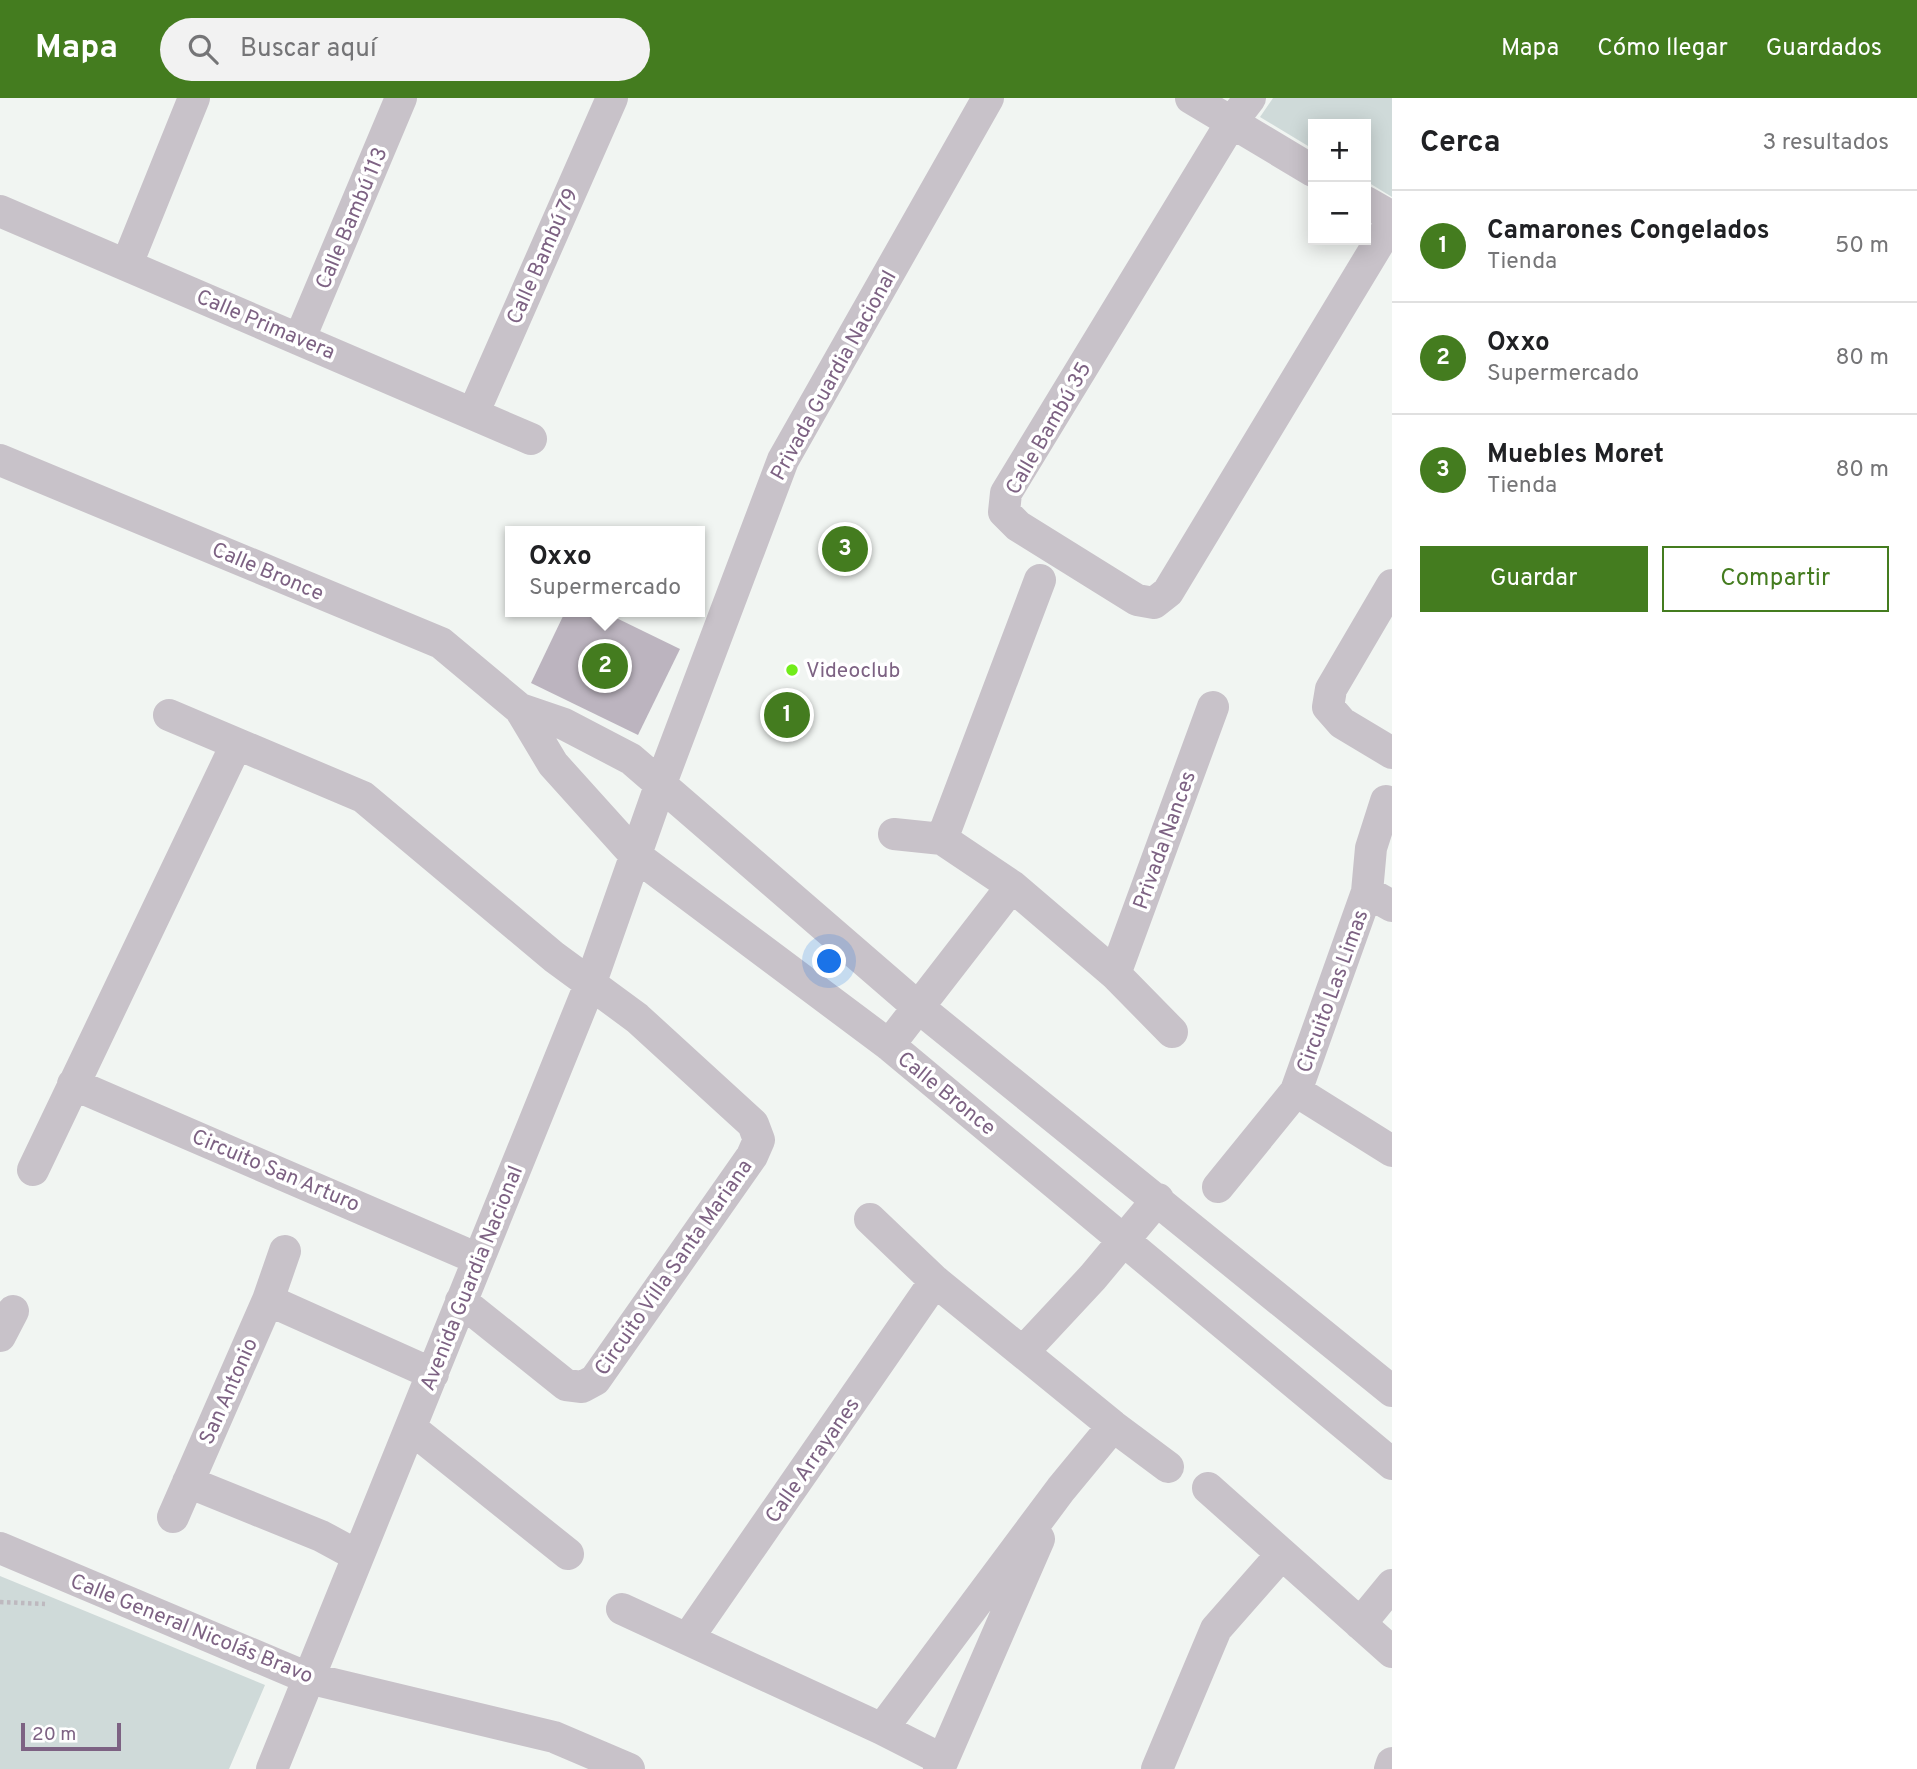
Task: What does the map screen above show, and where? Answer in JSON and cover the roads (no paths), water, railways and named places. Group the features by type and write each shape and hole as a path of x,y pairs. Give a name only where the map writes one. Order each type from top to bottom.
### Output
{"street":[{"path":"127,264 194,98"},
{"name":"Calle Bambú 113","path":"300,338 401,98"},
{"name":"Calle Bambú 79","path":"473,414 612,98"},
{"name":"Privada Guardia Nacional","path":"661,783 783,460 988,98"},
{"path":"1191,98 1308,168"},
{"name":"Calle Bambú 35","path":"1250,98 1231,123 1006,493 1004,512 1018,526 1137,600 1154,603 1168,592 1392,219"},
{"path":"1371,205 1392,219"},
{"name":"Calle Primavera","path":"0,211 531,439"},
{"name":"Calle Bronce","path":"0,460 441,643 520,709 553,764 635,855 889,1045 1392,1464"},
{"path":"942,838 1040,580"},
{"path":"1392,585 1331,689 1328,707 1342,723 1392,753"},
{"name":"Privada Nances","path":"1115,974 1213,707"},
{"name":"Calle Bronce","path":"520,709 564,724 631,759 918,1007 1392,1391"},
{"path":"169,715 236,746 363,797 554,957 590,982"},
{"path":"33,1170 236,746"},
{"name":"Avenida Guardia Nacional","path":"272,1769 412,1429 590,982 661,783"},
{"name":"Circuito Las Limas","path":"1218,1186 1296,1091 1380,899 1371,848 1386,801"},
{"path":"894,834 942,838 1012,886 1115,974 1172,1032"},
{"path":"889,1045 1012,886"},
{"name":"Circuito Villa Santa Mariana","path":"461,1301 566,1385 582,1387 595,1380 752,1156 759,1140 753,1124 637,1018 590,982"},
{"name":"Circuito San Arturo","path":"73,1084 478,1259"},
{"name":"Circuito Las Limas","path":"1296,1091 1392,1151"},
{"path":"1024,1351 1158,1199"},
{"path":"870,1219 935,1281 1113,1426 1168,1467"},
{"name":"San Antonio","path":"173,1517 268,1300 285,1251"},
{"name":"Calle Arrayanes","path":"688,1638 935,1281"},
{"path":"268,1300 433,1374"},
{"path":"882,1729 1060,1489 1113,1426"},
{"path":"412,1429 568,1554"},
{"path":"188,1482 321,1536 358,1556"},
{"path":"1208,1488 1392,1651"},
{"path":"622,1609 882,1729 941,1765 1060,1489"},
{"name":"Calle General Nicolás Bravo","path":"0,1548 308,1678 554,1737 629,1769"},
{"path":"1157,1769 1216,1629 1282,1554"},
{"path":"1360,1624 1392,1585"},
{"path":"1390,1769 1392,1763"}],"place":[{"name":"Muebles Moret","path":"845,549"},
{"name":"Oxxo","path":"605,666"},
{"name":"Videoclub","path":"792,670"},
{"name":"Camarones Congelados","path":"787,715"}]}
